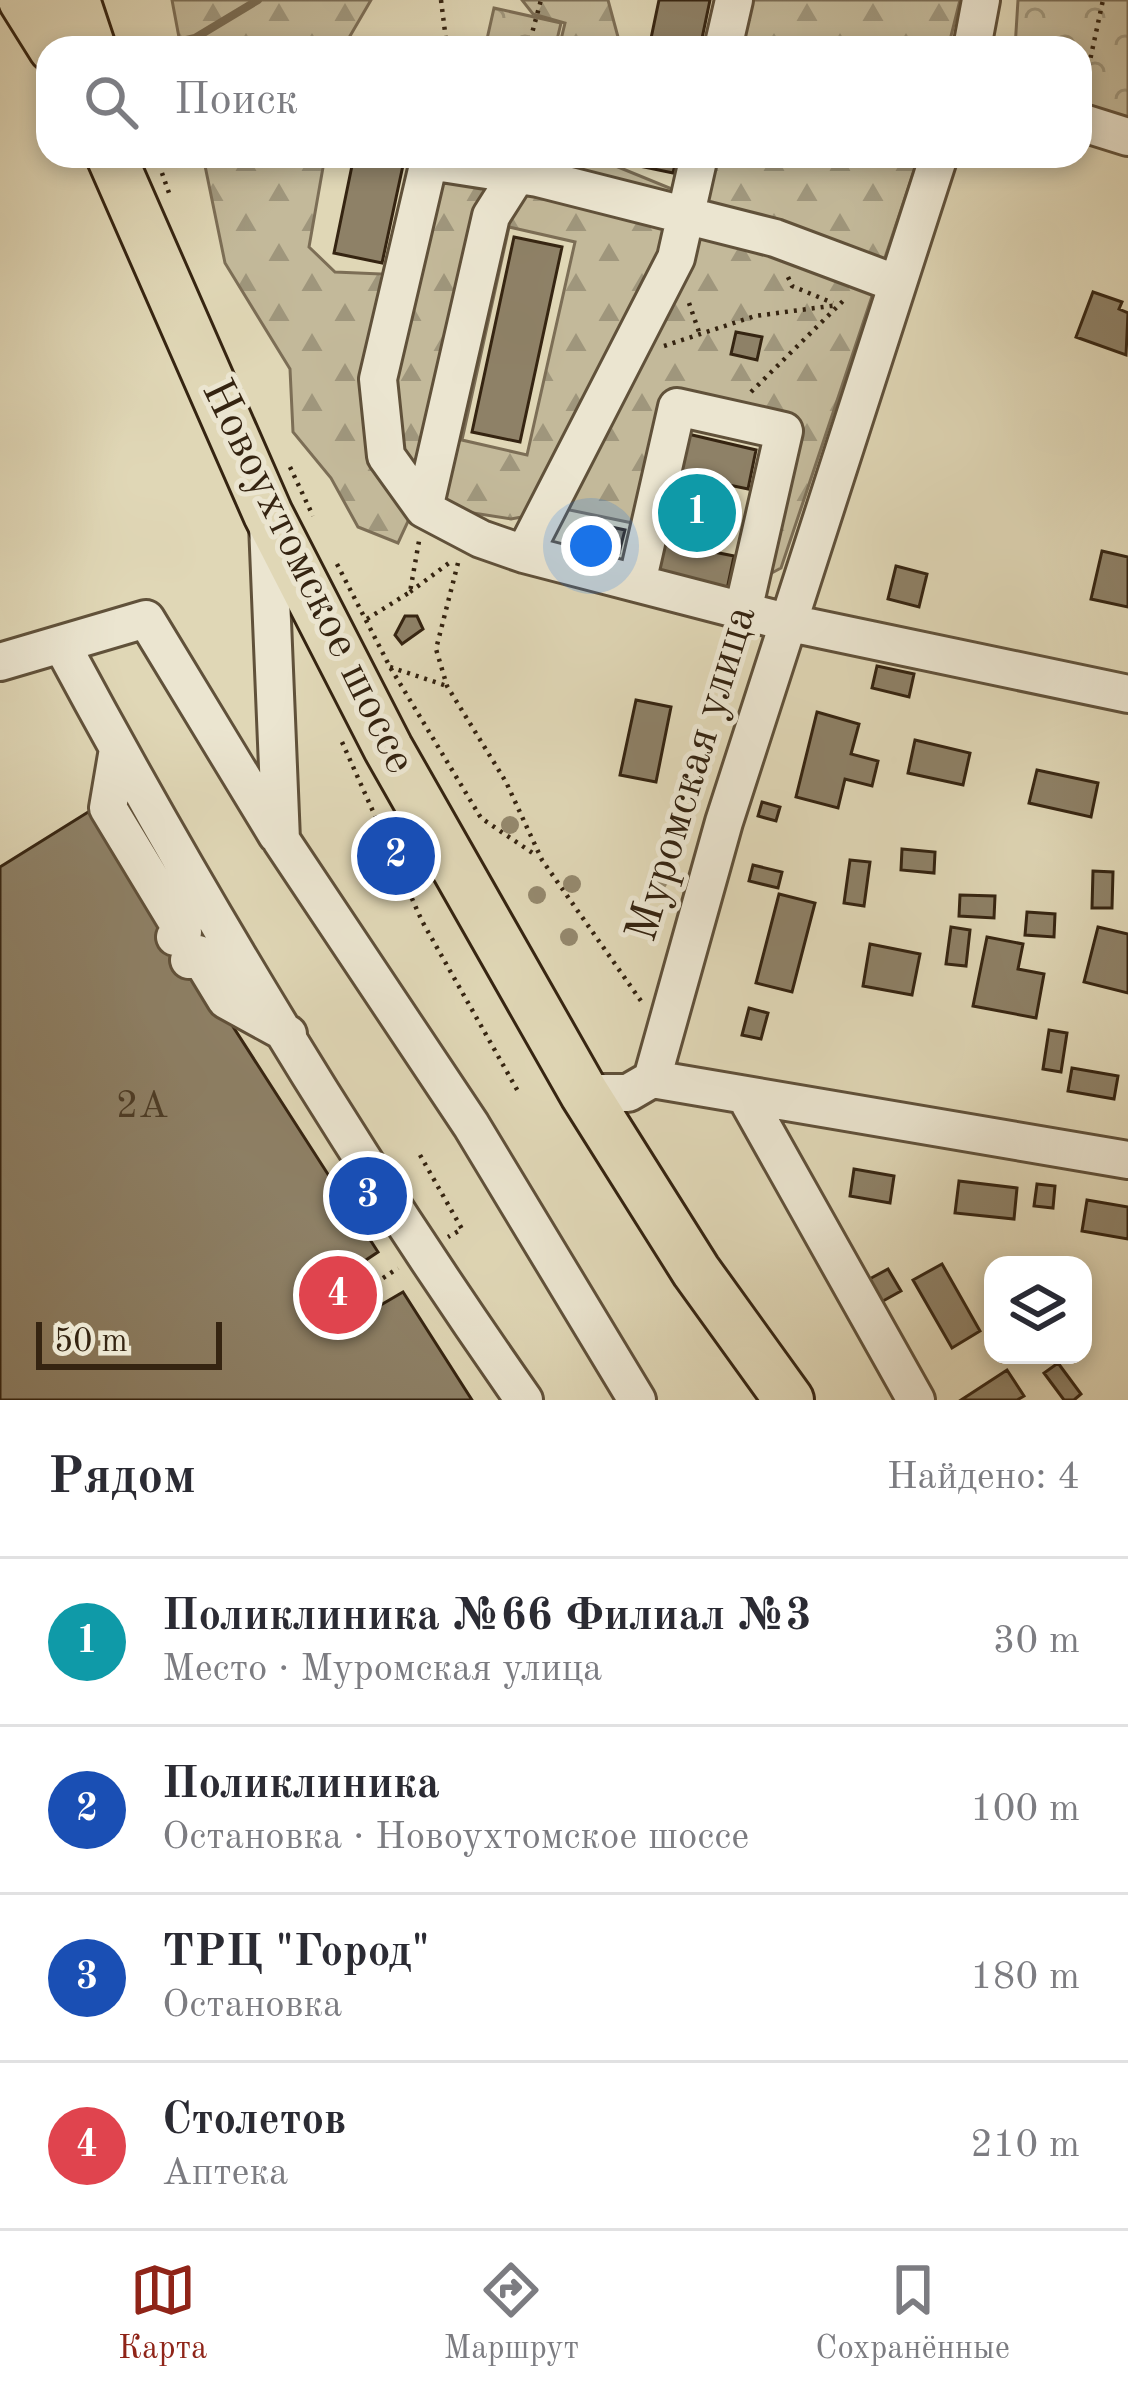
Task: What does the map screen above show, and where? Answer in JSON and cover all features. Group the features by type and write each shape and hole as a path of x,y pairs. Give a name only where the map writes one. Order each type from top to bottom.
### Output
{"main road":[{"path":"23,0 46,36"},
{"path":"75,0 87,36"},
{"name":"Новоухтомское шоссе","path":"117,168 268,514 388,748 584,1093 696,1271 789,1400"},
{"name":"Новоухтомское шоссе","path":"129,168 149,233"}],"street":[{"path":"726,36 734,0"},
{"path":"974,36 980,0"},
{"path":"1092,126 1128,137"},
{"path":"427,168 378,379 386,456 424,508 481,539 524,554 790,622 1128,694"},
{"path":"474,168 775,238 883,279"},
{"path":"524,554 676,258 696,168"},
{"name":"Муромская улица","path":"652,1079 724,822 790,622 883,279 934,168"},
{"path":"424,508 490,216 518,175"},
{"path":"638,583 677,407 784,431 743,611"},
{"path":"268,514 280,841"},
{"path":"0,662 64,647 146,619 280,841 471,1125 637,1400"},
{"path":"64,647 118,749 421,1253 524,1400"},
{"path":"118,749 108,808 183,932 182,948 198,954 226,1000 290,1034"},
{"path":"584,1093 628,1093 652,1079 747,1099 1128,1160"},
{"path":"747,1099 916,1400"}],"path":[{"path":"442,0 446,36"},
{"path":"531,36 541,0"},
{"path":"1092,51 1103,0"},
{"path":"749,394 838,305 883,279"},
{"path":"634,346 664,346 754,316 838,305"},
{"path":"410,592 424,508"},
{"path":"542,860 482,818 390,667 367,619 460,555 436,649 447,686 506,782 542,860 664,1036"},
{"path":"390,667 447,686"},
{"path":"340,738 422,921 520,1095"}],"green space":[{"path":"172,0 371,0 350,36 179,36"},
{"path":"522,0 608,0 618,36 562,36 565,23 533,14"},
{"path":"740,0 960,0 951,36 733,36"},
{"path":"1018,0 1128,0 1128,127 1092,112 1092,36 1016,36"},
{"path":"494,8 561,23 558,36 488,36"},
{"path":"205,168 323,168 309,247 335,272 404,275 429,168 620,168 701,201 708,168 915,168 781,568 766,576 795,424 699,399 642,525 565,509 511,519 416,504 398,543 358,527 331,478 293,432 290,369 225,263","holes":["509,227 575,242 527,455 462,440"]}],"building":[{"path":"659,0 710,0 702,36 652,36"},
{"path":"352,168 402,168 382,263 334,253"},
{"path":"514,237 562,247 520,442 472,432"},
{"path":"1093,292 1122,302 1119,309 1128,313 1126,355 1076,337"},
{"path":"736,332 762,337 757,360 731,354"},
{"path":"688,434 756,450 748,489 729,485 714,552 734,556 726,594 656,578"},
{"path":"602,525 625,530 619,553 596,547"},
{"path":"1102,551 1128,557 1128,607 1091,599"},
{"path":"896,566 927,574 919,607 888,599"},
{"path":"405,616 417,616 423,629 402,644 395,635"},
{"path":"877,666 914,674 909,697 872,688"},
{"path":"636,700 671,707 656,782 620,775"},
{"path":"817,712 859,724 851,754 878,761 872,786 845,779 838,808 796,797"},
{"path":"915,740 970,753 963,785 908,773"},
{"path":"1037,770 1098,783 1091,817 1029,803"},
{"path":"762,802 780,807 776,821 758,816"},
{"path":"93,809 378,1252 354,1268 379,1306 403,1292 472,1400 0,1400 0,867"},
{"path":"902,849 935,852 934,873 901,870"},
{"path":"850,860 870,862 864,906 844,903"},
{"path":"753,865 782,872 778,888 749,881"},
{"path":"1093,871 1113,872 1112,908 1092,908"},
{"path":"779,894 815,903 792,992 756,983"},
{"path":"960,895 995,896 994,918 959,916"},
{"path":"1027,912 1055,914 1054,937 1025,935"},
{"path":"951,927 970,930 966,966 946,964"},
{"path":"1098,927 1128,934 1128,993 1084,982"},
{"path":"987,937 1023,944 1018,969 1044,974 1036,1018 973,1006"},
{"path":"870,944 920,954 912,995 863,986"},
{"path":"749,1008 768,1013 761,1039 742,1035"},
{"path":"1049,1030 1067,1033 1061,1072 1043,1069"},
{"path":"1072,1068 1118,1076 1114,1099 1068,1091"},
{"path":"854,1169 894,1176 890,1203 850,1196"},
{"path":"959,1181 1017,1188 1014,1219 955,1213"},
{"path":"1037,1184 1055,1186 1053,1208 1034,1206"},
{"path":"1087,1200 1128,1207 1128,1239 1082,1231"},
{"path":"942,1264 980,1331 952,1348 913,1280"},
{"path":"888,1269 901,1291 874,1306 862,1283"},
{"path":"1059,1364 1081,1394 1064,1400 1044,1373"},
{"path":"1007,1370 1024,1396 961,1400"}],"waterway":[{"path":"198,36 258,0"}],"place":[{"name":"Поликлиника №66 Филиал №3","path":"697,513"},
{"name":"Поликлиника","path":"396,856"},
{"name":"ТРЦ \"Город\"","path":"368,1196"},
{"name":"Столетов","path":"338,1295"}]}
